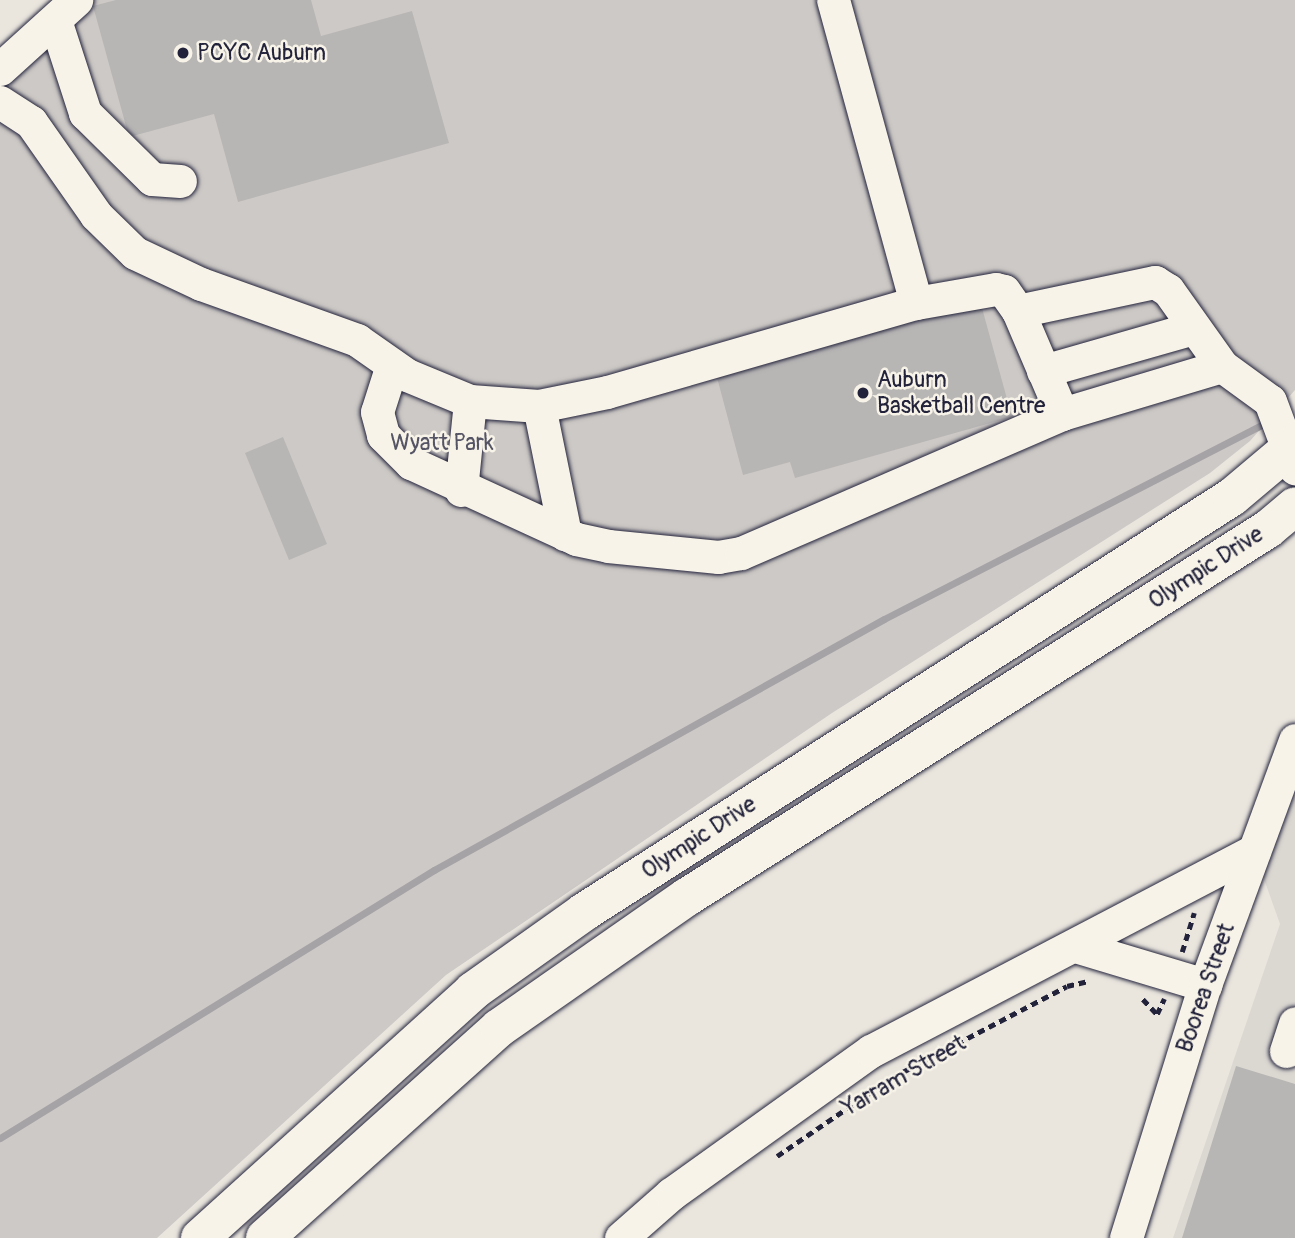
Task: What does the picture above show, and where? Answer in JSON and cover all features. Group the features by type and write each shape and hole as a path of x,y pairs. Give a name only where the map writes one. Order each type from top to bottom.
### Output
{"highway":[{"name":"Olympic Drive","path":"200,1238 484,983 595,904 1294,455"},
{"name":"Olympic Drive","path":"265,1238 499,1028 687,897 1186,581 1295,506"}],"street":[{"path":"833,0 916,303"},
{"path":"0,69 66,10"},
{"path":"66,10 85,113 152,179 180,181"},
{"path":"0,102 32,122 96,215 135,253 201,284 357,340 392,365 470,401 539,406 607,393 916,303 996,289 1004,291 1018,311 1062,414"},
{"path":"1018,311 1155,282 1168,290 1222,366 1270,401 1294,455"},
{"path":"1043,371 1194,328"},
{"path":"392,365 377,412 383,435 411,463 461,490 565,534 608,547 718,557 741,553 1062,414 1222,366"},
{"path":"461,490 470,401"},
{"path":"539,406 565,534"},
{"name":"Boorea Street","path":"1126,1238 1190,980 1254,851 1295,740"},
{"name":"Yarram Street","path":"621,1238 671,1194 871,1051 1254,851"},
{"path":"1075,946 1190,980"}],"path":[{"path":"1136,996 1157,1014 1190,980 1198,881"},
{"name":"Yarram Street","path":"771,1161 893,1077 1067,986 1087,981 1097,983"}],"shaded area":[{"path":"1295,740 1295,1238 1173,1238 1280,924 1254,851"}],"green space":[{"name":"Wyatt Park","path":"55,0 1295,0 1295,390 1250,441 1210,473 832,713 446,975 157,1238 0,1238 0,116 11,93 7,42"}],"building":[{"path":"116,0 311,0 321,36 412,11 449,143 238,202 214,114 129,137 93,6"},
{"name":"Auburn Basketball Centre","path":"979,297 1012,417 795,478 790,462 743,475 715,370"},
{"path":"283,437 327,544 289,560 245,453"},
{"path":"1236,1066 1295,1084 1295,1238 1182,1238"}],"waterway":[{"path":"0,1138 434,870 884,619 1270,421"}],"place":[{"name":"PCYC Auburn","path":"183,53"},
{"name":"Auburn Basketball Centre","path":"863,393"}]}
